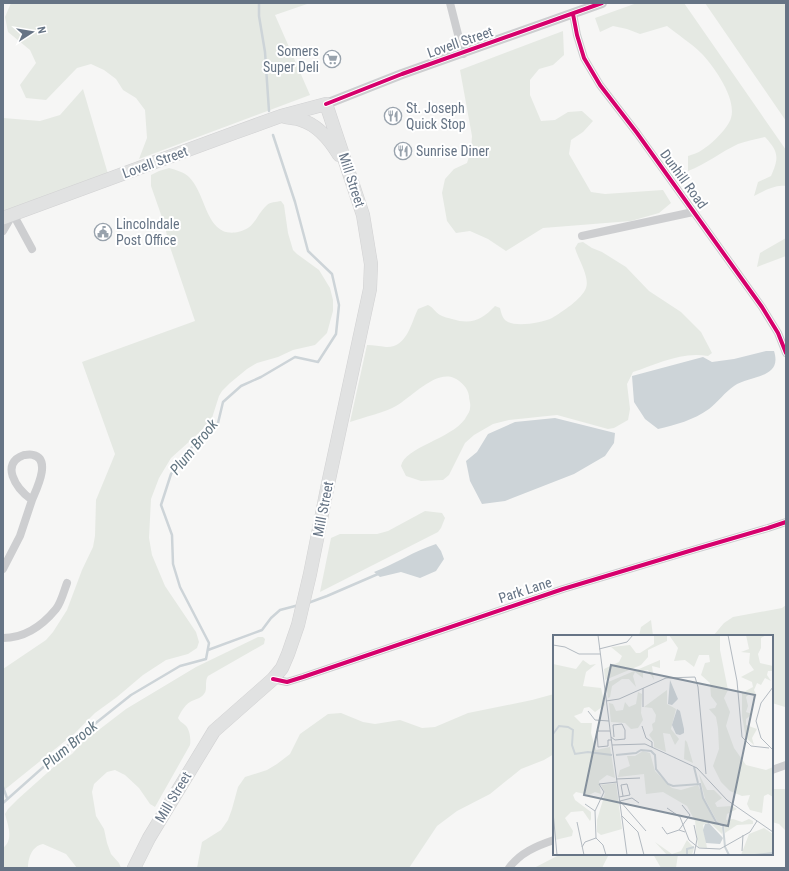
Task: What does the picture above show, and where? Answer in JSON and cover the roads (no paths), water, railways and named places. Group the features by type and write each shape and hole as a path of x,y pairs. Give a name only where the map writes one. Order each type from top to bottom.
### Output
{"main road":[{"name":"Lovell Street","path":"8,216 281,116 326,104"},
{"name":"Mill Street","path":"134,868 149,838 214,731 273,679 282,668 298,625 370,289 371,264 363,215 326,104"},
{"path":"281,116 302,120 319,130 331,142 350,173"}],"street":[{"path":"450,3 462,54"},
{"name":"Lovell Street","path":"326,104 402,74 462,54 602,3"},
{"name":"Dunhill Road","path":"573,14 577,35 584,58 600,85 637,133 762,308 778,333 786,353"},
{"path":"582,236 693,212"},
{"path":"3,231 8,216"},
{"path":"8,216 32,249"},
{"path":"3,569 20,536 42,475 41,460 35,455 14,457 5,467 5,474 18,490 32,500"},
{"name":"Park Lane","path":"273,679 287,682 563,589 786,522"},
{"path":"3,638 14,638 27,634 42,622 57,609 67,583"},
{"path":"773,770 786,765"},
{"path":"508,868 515,859 535,846 553,840"}],"waterway":[{"name":"Plum Brook","path":"259,3 259,16 265,52 269,111"},
{"name":"Plum Brook","path":"3,803 67,746 131,695 180,666 206,659 209,643 180,587 173,564 172,535 161,505 171,474 192,447 218,423 223,402 241,386 261,377 295,357 318,362 336,334 339,305 332,274 308,251 295,202 273,135"},
{"path":"308,603 378,574"},
{"path":"208,650 262,630 271,618 280,610 299,605"},
{"path":"3,787 7,798"}],"place":[{"name":"Somers Super Deli","path":"332,59"},
{"name":"St. Joseph Quick Stop","path":"393,116"},
{"name":"Sunrise Diner","path":"403,151"},
{"name":"Lincolndale Post Office","path":"103,232"}]}
